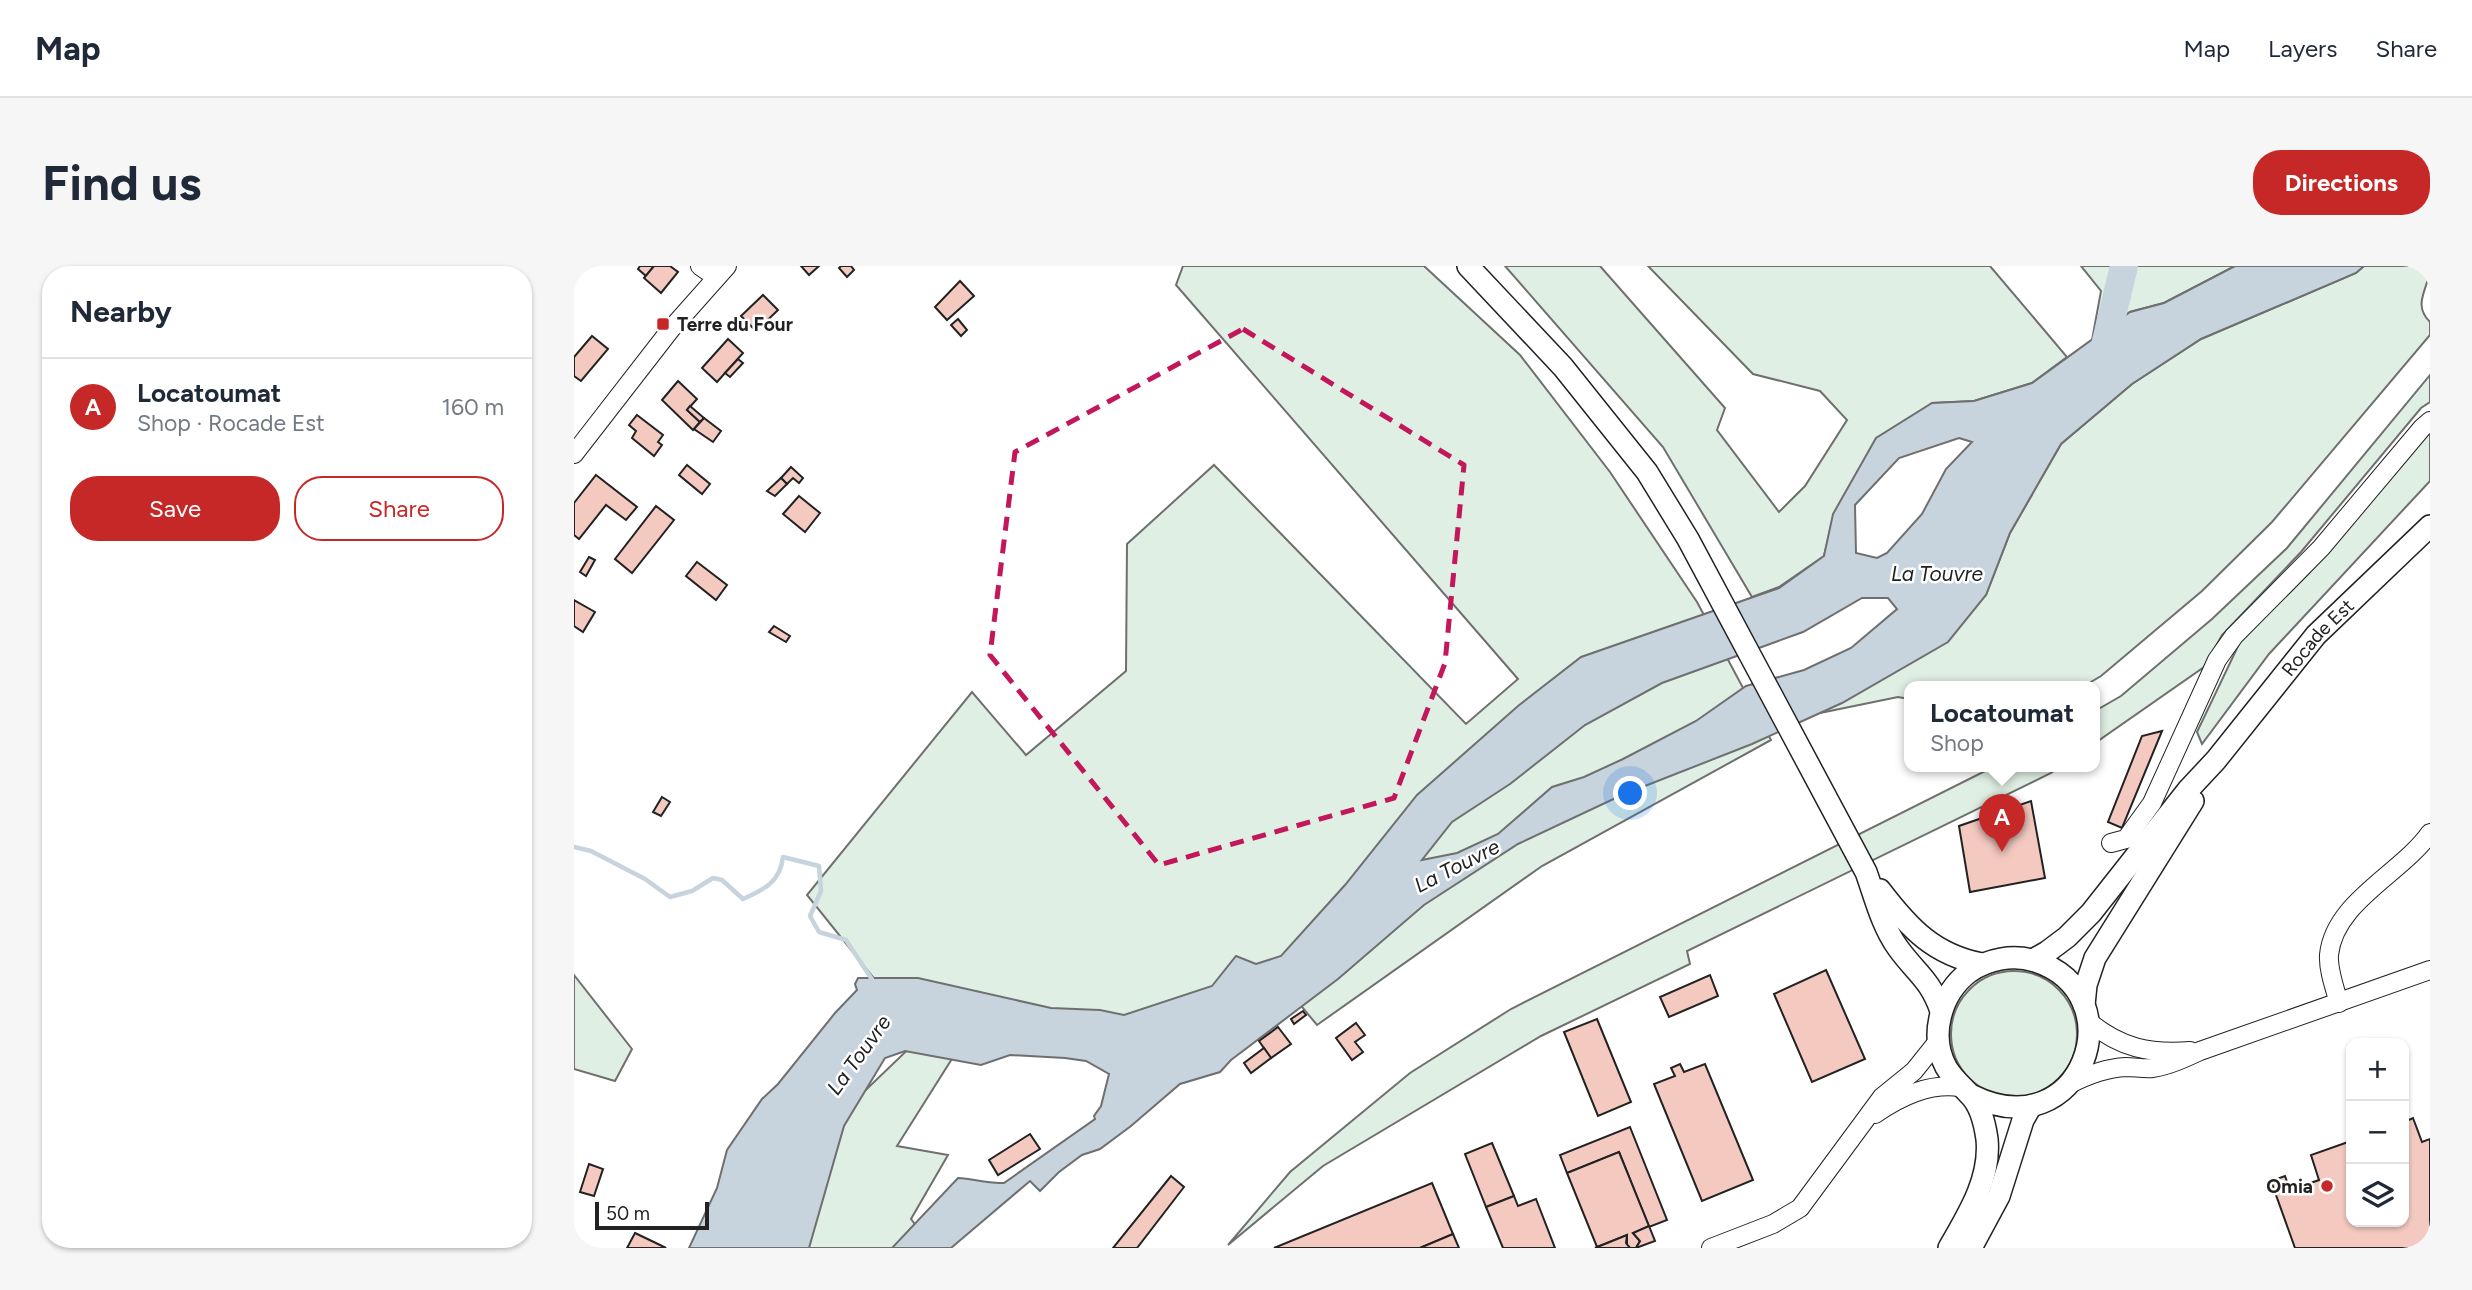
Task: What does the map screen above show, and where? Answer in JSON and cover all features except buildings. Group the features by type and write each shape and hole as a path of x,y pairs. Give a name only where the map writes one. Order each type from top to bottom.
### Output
{"main road":[{"path":"1462,266 1501,302"},
{"path":"1468,266 1563,367 1647,471 1688,539 1866,872 1892,937 1898,948 1930,985 1941,1011"},
{"name":"Rocade Est","path":"2033,960 2047,953 2091,913 2316,635 2430,526"},
{"name":"Rocade Est","path":"2087,1014 2086,985 2095,958 2217,760"},
{"path":"1866,872 1906,924 1940,950 1962,961 1982,964 2007,958 2033,960 2050,966 2076,990 2087,1014 2088,1047 2081,1067 2057,1095 2031,1106 2010,1108 1989,1105 1966,1091"},
{"path":"1950,1248 1970,1211 1987,1162 1984,1124 1966,1091 1945,1066 1938,1041 1941,1011 1957,983 1982,964"},
{"path":"1971,1248 1999,1195 2023,1120 2031,1106"}],"street":[{"path":"574,454 671,329 721,272 700,266"},
{"path":"2111,842 2126,839 2152,803 2217,660 2234,636 2320,548 2421,428 2430,421"},
{"path":"2339,1003 2329,958 2334,932 2352,907 2419,849 2430,833"},
{"path":"2068,1085 2089,1074 2117,1068 2150,1068 2171,1064 2200,1051 2430,970"},
{"path":"2087,1014 2113,1040 2138,1049 2200,1051"},
{"path":"1711,1248 1773,1224 1800,1208 1881,1097 1914,1071 1938,1041"},
{"path":"1866,1120 1890,1103 1924,1088 1945,1085 1966,1091"}],"highlighted area":[{"path":"1243,329 1464,465 1445,663 1394,798 1159,865 990,655 1015,452"}],"green space":[{"path":"1183,266 1424,266 1520,355 1610,472 1697,602 1771,740 1542,866 1317,1025 1293,996 967,1035 897,1146 948,1155 911,1219 933,1248 808,1248 847,1108 921,1037 807,895 972,692 1026,755 1126,671 1127,544 1214,465 1466,724 1518,679 1176,285"},
{"path":"1505,266 1600,266 1725,408 1717,430 1779,512 1805,486 1847,420 1820,391 1753,374 1648,266 1990,266 2067,357 2032,383 1974,401 1932,403 1834,514 1824,556 1779,587 1752,597 1663,447"},
{"path":"2081,266 2235,266 2164,303 2130,312 2092,340 2101,291"},
{"path":"2364,266 2430,266 2422,308 2430,322 2430,335 2272,522 2202,591 2101,676 2092,681 1904,681 1904,698 1898,697 1820,713 1865,688 1986,595 2010,533 2061,444 2132,384 2201,339 2356,273"},
{"path":"2430,375 2430,402 2421,408 2301,552 2222,635 2204,667 2100,740 2100,708 2121,696 2212,619 2287,548"},
{"path":"2430,432 2430,481 2269,654 2202,744 2197,732 2240,642 2309,573 2413,446"},
{"path":"1983,772 2052,772 1687,951 1690,964 1541,1036 1323,1166 1228,1245 1290,1172 1410,1073 1511,1009"},
{"path":"2014,971 2038,976 2058,990 2072,1010 2077,1034 2072,1058 2058,1078 2038,1092 2014,1097 1990,1092 1970,1078 1956,1058 1951,1034 1956,1010 1970,990 1990,976"},
{"path":"574,975 632,1049 615,1081 574,1069"}],"water":[{"name":"La Touvre","path":"2235,266 2364,266 2356,273 2201,339 2132,384 2061,444 2010,533 1986,595 1948,642 1842,703 1752,744 1622,795 1518,844 1424,905 1338,979 1231,1060 1220,1072 1180,1084 1131,1126 1100,1149 1082,1155 1040,1191 1030,1181 951,1248 892,1248 958,1178 1004,1183 1095,1119 1109,1074 1086,1061 1065,1058 1010,1055 981,1065 905,1051 885,1058 844,1126 809,1248 689,1248 717,1188 727,1150 762,1099 778,1084 857,990 855,984 858,978 918,978 1051,1008 1100,1010 1124,1015 1212,986 1236,956 1256,964 1281,956 1345,885 1417,795 1518,706 1581,657 1779,588 1824,556 1833,514 1876,438 1932,403 1974,401 2032,383 2130,312 2164,303","holes":["1959,438 1972,442 1946,469 1922,514 1887,553 1877,558 1856,553 1855,505 1899,458","1862,598 1888,598 1897,609 1851,648 1804,670 1746,686 1696,721 1584,777 1552,787 1498,834 1457,853 1422,860 1452,822 1510,784 1585,725 1662,683 1803,632"]}],"waterway":[{"path":"2101,362 2124,266"},
{"path":"574,847 591,851 645,879 670,897 692,891 713,878 722,880 743,899 775,879 783,857 819,866 821,891 810,916 819,932 846,940 873,981"}],"place":[{"name":"Terre du Four","path":"663,324"},
{"name":"Locatoumat","path":"2002,852"},
{"name":"Omia","path":"2327,1186"}]}
